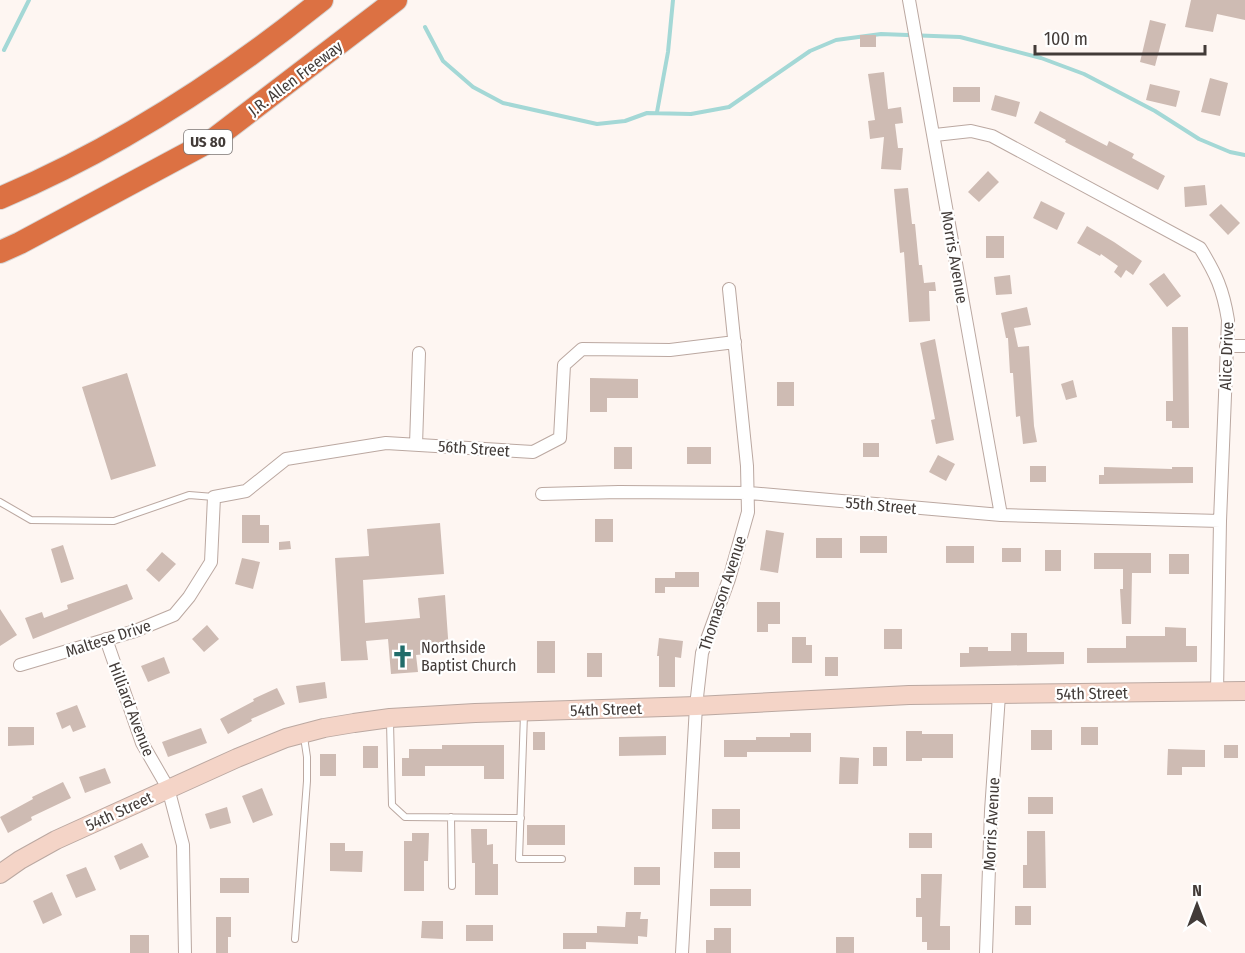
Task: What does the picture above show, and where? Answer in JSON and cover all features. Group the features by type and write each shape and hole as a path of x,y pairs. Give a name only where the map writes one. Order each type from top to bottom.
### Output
{"highway":[{"name":"US 80","path":"0,198 99,152 177,106 322,0"},
{"name":"J.R. Allen Freeway","path":"0,252 214,139 396,0"}],"main road":[{"name":"54th Street","path":"0,874 56,840 256,750 303,733 390,718 909,695 1245,692"}],"street":[{"name":"Morris Avenue","path":"909,0 1001,515"},
{"name":"Alice Drive","path":"934,135 971,131 992,136 1200,248 1217,276 1228,320 1220,521 1217,692"},
{"name":"Thomason Avenue","path":"682,953 696,706 702,653 729,579 748,512 749,493 729,289"},
{"name":"56th Street","path":"214,497 246,491 286,459 386,443 533,452 560,438 564,365 582,349 670,350 735,342"},
{"path":"1226,346 1245,346"},
{"path":"416,445 419,353"},
{"name":"55th Street","path":"542,494 749,493 1001,515 1220,521"},
{"name":"Maltese Drive","path":"20,665 135,631 174,615 189,597 211,562 214,497"},
{"name":"Hilliard Avenue","path":"106,639 142,743 168,788 183,845 185,953"},
{"name":"Morris Avenue","path":"986,953 991,811 999,695"}],"lane":[{"path":"0,502 31,520 114,521 189,495 214,497"},
{"path":"524,712 519,860 562,860"},
{"path":"390,718 392,805 405,817 521,818"},
{"path":"295,939 307,781 307,757 303,733"},
{"path":"451,817 452,886"}],"building":[{"path":"1191,0 1245,0 1245,20 1217,14 1213,32 1185,27"},
{"path":"1150,20 1166,24 1155,66 1140,62"},
{"path":"860,35 876,35 876,47 860,47"},
{"path":"884,72 888,109 901,107 903,123 895,124 898,148 903,148 901,170 881,169 884,137 870,139 868,121 875,120 868,74"},
{"path":"1210,78 1228,83 1220,116 1201,112"},
{"path":"1150,84 1180,91 1176,107 1146,100"},
{"path":"953,87 980,87 980,102 953,102"},
{"path":"995,95 1020,102 1016,117 991,110"},
{"path":"1040,111 1107,146 1109,141 1134,154 1132,158 1165,176 1158,190 1065,142 1066,140 1034,123"},
{"path":"988,171 999,182 979,202 968,192"},
{"path":"1205,185 1207,205 1185,207 1184,187"},
{"path":"908,188 912,224 915,224 919,265 922,265 924,283 935,282 936,291 929,291 930,321 909,322 904,252 900,253 894,189"},
{"path":"1041,201 1065,213 1057,230 1033,218"},
{"path":"1221,204 1240,223 1228,235 1209,215"},
{"path":"1087,226 1142,261 1133,275 1126,270 1121,278 1114,272 1118,266 1101,254 1100,256 1077,243"},
{"path":"986,236 1004,236 1004,258 986,258"},
{"path":"1164,273 1181,296 1167,307 1149,284"},
{"path":"1010,275 1012,294 996,295 994,277"},
{"path":"1027,307 1031,325 1014,328 1018,347 1029,346 1037,442 1023,444 1020,416 1016,417 1008,338 1006,338 1001,313"},
{"path":"1172,327 1188,327 1189,428 1172,428 1172,421 1166,421 1166,401 1173,401"},
{"path":"935,339 954,440 936,444 931,420 935,419 920,343"},
{"path":"127,373 156,466 111,480 82,387"},
{"path":"590,378 638,379 638,398 607,398 607,412 590,412"},
{"path":"1073,380 1077,397 1066,400 1061,384"},
{"path":"777,382 794,382 794,406 777,406"},
{"path":"863,443 879,443 879,457 863,457"},
{"path":"614,447 632,447 632,469 614,469"},
{"path":"687,447 711,447 711,464 687,464"},
{"path":"938,455 955,464 946,481 929,472"},
{"path":"1030,466 1046,466 1046,482 1030,482"},
{"path":"1104,467 1172,469 1172,467 1193,467 1193,483 1099,484 1099,475 1104,475"},
{"path":"242,515 260,515 260,525 269,525 269,543 242,543"},
{"path":"595,519 613,519 613,542 595,542"},
{"path":"440,523 444,574 363,580 365,623 420,618 418,598 445,595 449,652 416,655 418,672 391,674 388,639 366,641 368,660 341,661 335,558 369,556 367,529"},
{"path":"766,530 784,533 778,573 760,570"},
{"path":"860,536 887,536 887,553 860,553"},
{"path":"816,538 842,538 842,558 816,558"},
{"path":"290,541 291,549 279,550 279,542"},
{"path":"63,545 74,579 61,583 51,549"},
{"path":"946,546 974,546 974,563 946,563"},
{"path":"1002,548 1021,548 1021,562 1002,562"},
{"path":"1045,550 1061,550 1061,571 1045,571"},
{"path":"162,552 176,564 159,582 146,570"},
{"path":"1094,553 1151,553 1151,573 1132,573 1131,624 1122,624 1120,589 1123,589 1123,569 1094,569"},
{"path":"1169,554 1189,554 1189,574 1169,574"},
{"path":"242,558 260,562 253,589 235,584"},
{"path":"675,572 699,572 699,587 665,587 665,593 655,593 655,578 675,578"},
{"path":"127,584 133,599 33,639 25,618 42,612 44,618 68,609 67,605"},
{"path":"757,602 780,602 780,624 768,624 768,632 757,632"},
{"path":"0,609 17,635 0,646"},
{"path":"207,625 219,639 204,652 192,639"},
{"path":"1165,627 1186,628 1186,646 1197,646 1197,662 1087,663 1087,648 1126,648 1126,636 1165,636"},
{"path":"884,629 902,629 902,649 884,649"},
{"path":"1011,633 1027,633 1027,652 1064,652 1064,664 960,667 960,653 969,653 969,647 988,647 988,651 1011,651"},
{"path":"792,637 806,637 806,645 812,645 812,663 792,663"},
{"path":"659,638 683,641 681,658 675,657 675,687 659,687 659,656 657,656"},
{"path":"537,641 555,641 555,673 537,673"},
{"path":"587,653 602,653 602,677 587,677"},
{"path":"164,657 170,673 148,682 141,666"},
{"path":"825,657 838,657 838,676 825,676"},
{"path":"325,682 327,698 299,703 296,686"},
{"path":"277,688 285,704 251,719 252,721 228,734 220,719 254,701 253,699"},
{"path":"77,705 86,727 73,732 70,725 62,729 56,713"},
{"path":"8,727 34,727 34,745 8,746"},
{"path":"1081,727 1098,727 1098,745 1081,745"},
{"path":"201,728 207,743 168,757 162,742"},
{"path":"1031,730 1052,730 1052,750 1031,750"},
{"path":"906,731 922,731 922,734 953,734 953,758 922,758 922,761 906,761"},
{"path":"533,732 545,732 545,750 533,750"},
{"path":"790,733 811,733 811,752 747,752 747,757 724,757 724,740 790,737"},
{"path":"666,736 666,755 619,756 619,737"},
{"path":"442,745 504,745 504,779 484,779 484,766 425,766 425,776 402,776 402,758 409,758 409,749 442,749"},
{"path":"1224,745 1238,745 1238,758 1224,758"},
{"path":"363,746 378,746 378,768 363,768"},
{"path":"873,747 887,747 887,766 873,766"},
{"path":"1168,749 1205,750 1205,767 1182,767 1182,775 1167,775"},
{"path":"320,754 336,754 336,776 320,776"},
{"path":"840,757 859,758 858,784 839,784"},
{"path":"105,768 111,783 85,793 79,777"},
{"path":"63,782 71,798 31,817 32,820 8,833 0,817 33,799 32,797"},
{"path":"262,788 273,815 253,823 242,796"},
{"path":"1028,797 1053,797 1053,814 1028,814"},
{"path":"227,807 231,823 210,829 205,814"},
{"path":"712,809 740,809 740,829 712,829"},
{"path":"527,825 565,825 565,845 527,845"},
{"path":"471,829 487,829 487,845 493,844 493,864 498,864 498,895 475,895 475,863 472,863"},
{"path":"1027,831 1045,831 1046,888 1023,888 1023,865 1027,865"},
{"path":"412,833 429,833 428,861 424,861 424,891 404,891 404,841 412,841"},
{"path":"909,833 932,833 932,848 909,848"},
{"path":"142,843 149,857 120,870 114,856"},
{"path":"330,843 345,843 345,851 363,851 362,872 330,871"},
{"path":"714,852 740,852 740,868 714,868"},
{"path":"86,867 96,890 76,898 66,875"},
{"path":"634,867 660,867 660,885 634,885"},
{"path":"921,874 942,874 940,926 950,926 950,950 927,950 927,942 922,942 922,917 916,917 916,898 921,898"},
{"path":"220,878 249,878 249,893 220,893"},
{"path":"710,889 751,889 751,906 710,906"},
{"path":"52,892 62,915 43,924 33,901"},
{"path":"1015,906 1031,906 1031,925 1015,925"},
{"path":"626,912 641,912 640,919 648,919 647,937 638,936 638,944 586,942 586,949 563,949 563,933 597,933 597,926 625,927"},
{"path":"216,917 231,917 228,953 216,953"},
{"path":"422,921 443,921 443,939 421,938"},
{"path":"466,925 493,925 493,941 466,941"},
{"path":"714,928 731,928 731,953 706,953 706,940 714,940"},
{"path":"130,935 149,935 149,953 130,953"},
{"path":"836,937 854,937 854,953 836,953"}],"waterway":[{"path":"4,50 29,0"},
{"path":"657,112 668,52 673,0"},
{"path":"425,27 443,61 473,87 503,103 597,124 625,121 647,113 691,114 729,107 810,51 836,40 881,34 960,37 1041,58 1084,74 1155,111 1199,139 1230,152 1245,155"}],"place":[{"name":"Northside Baptist Church","path":"403,656"}]}
